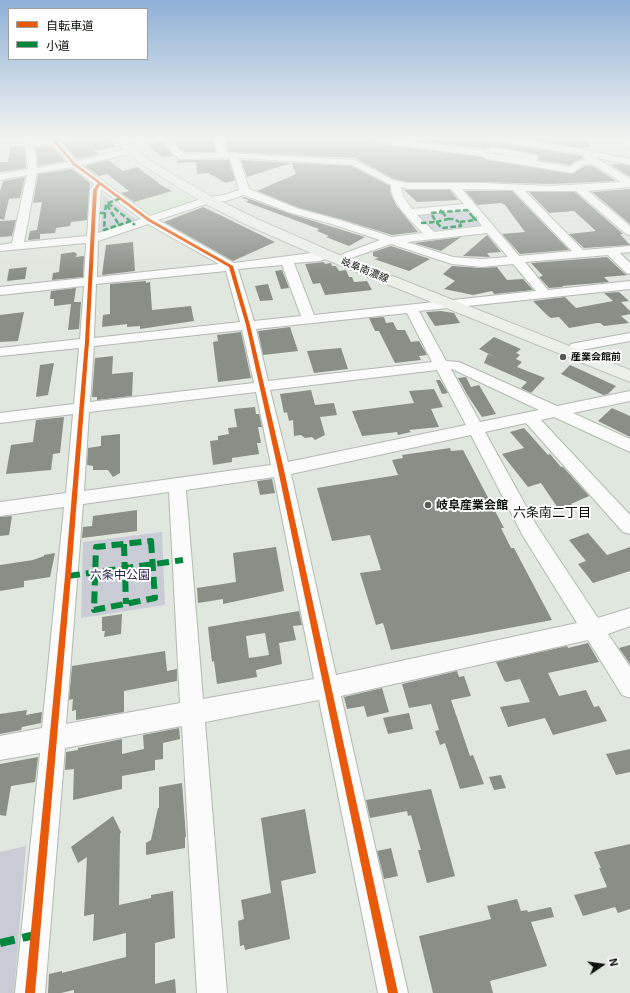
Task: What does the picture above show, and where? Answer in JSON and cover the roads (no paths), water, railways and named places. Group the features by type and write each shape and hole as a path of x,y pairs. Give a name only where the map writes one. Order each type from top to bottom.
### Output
{"main road":[{"name":"岐阜南濃線","path":"189,183 250,221 327,255 630,368"},
{"name":"岐阜南濃線","path":"214,200 630,376"}],"street":[{"path":"17,247 30,183"},
{"path":"100,183 150,220 232,266 248,325 281,470 393,993"},
{"path":"30,993 53,738 80,408 87,342 95,190 100,183"},
{"path":"242,183 244,191"},
{"path":"431,234 397,197 395,187 396,184 407,186 550,189 627,183"},
{"path":"454,186 545,294"},
{"path":"516,188 581,254"},
{"path":"579,188 630,232"},
{"path":"0,248 92,239 244,191 295,211 336,222 452,260 466,263 482,263 630,249"},
{"path":"411,212 472,208"},
{"path":"347,256 391,240 489,228"},
{"path":"611,251 630,270"},
{"path":"0,291 287,261 327,255"},
{"path":"287,261 309,319"},
{"path":"0,352 630,285"},
{"path":"411,308 530,531 592,630 630,687"},
{"path":"576,347 630,337"},
{"path":"0,418 442,365 454,365 630,446"},
{"path":"0,509 281,470 630,396"},
{"path":"529,417 630,527"},
{"path":"177,484 212,993"},
{"path":"0,748 327,688 592,630 630,617"}],"place":[{"name":"産業会館前","path":"563,357"},
{"name":"岐阜産業会館","path":"428,505"}],"district":[{"name":"六条南二丁目","path":"552,513"}],"park label":[{"name":"六条中公園","path":"120,575"}]}
